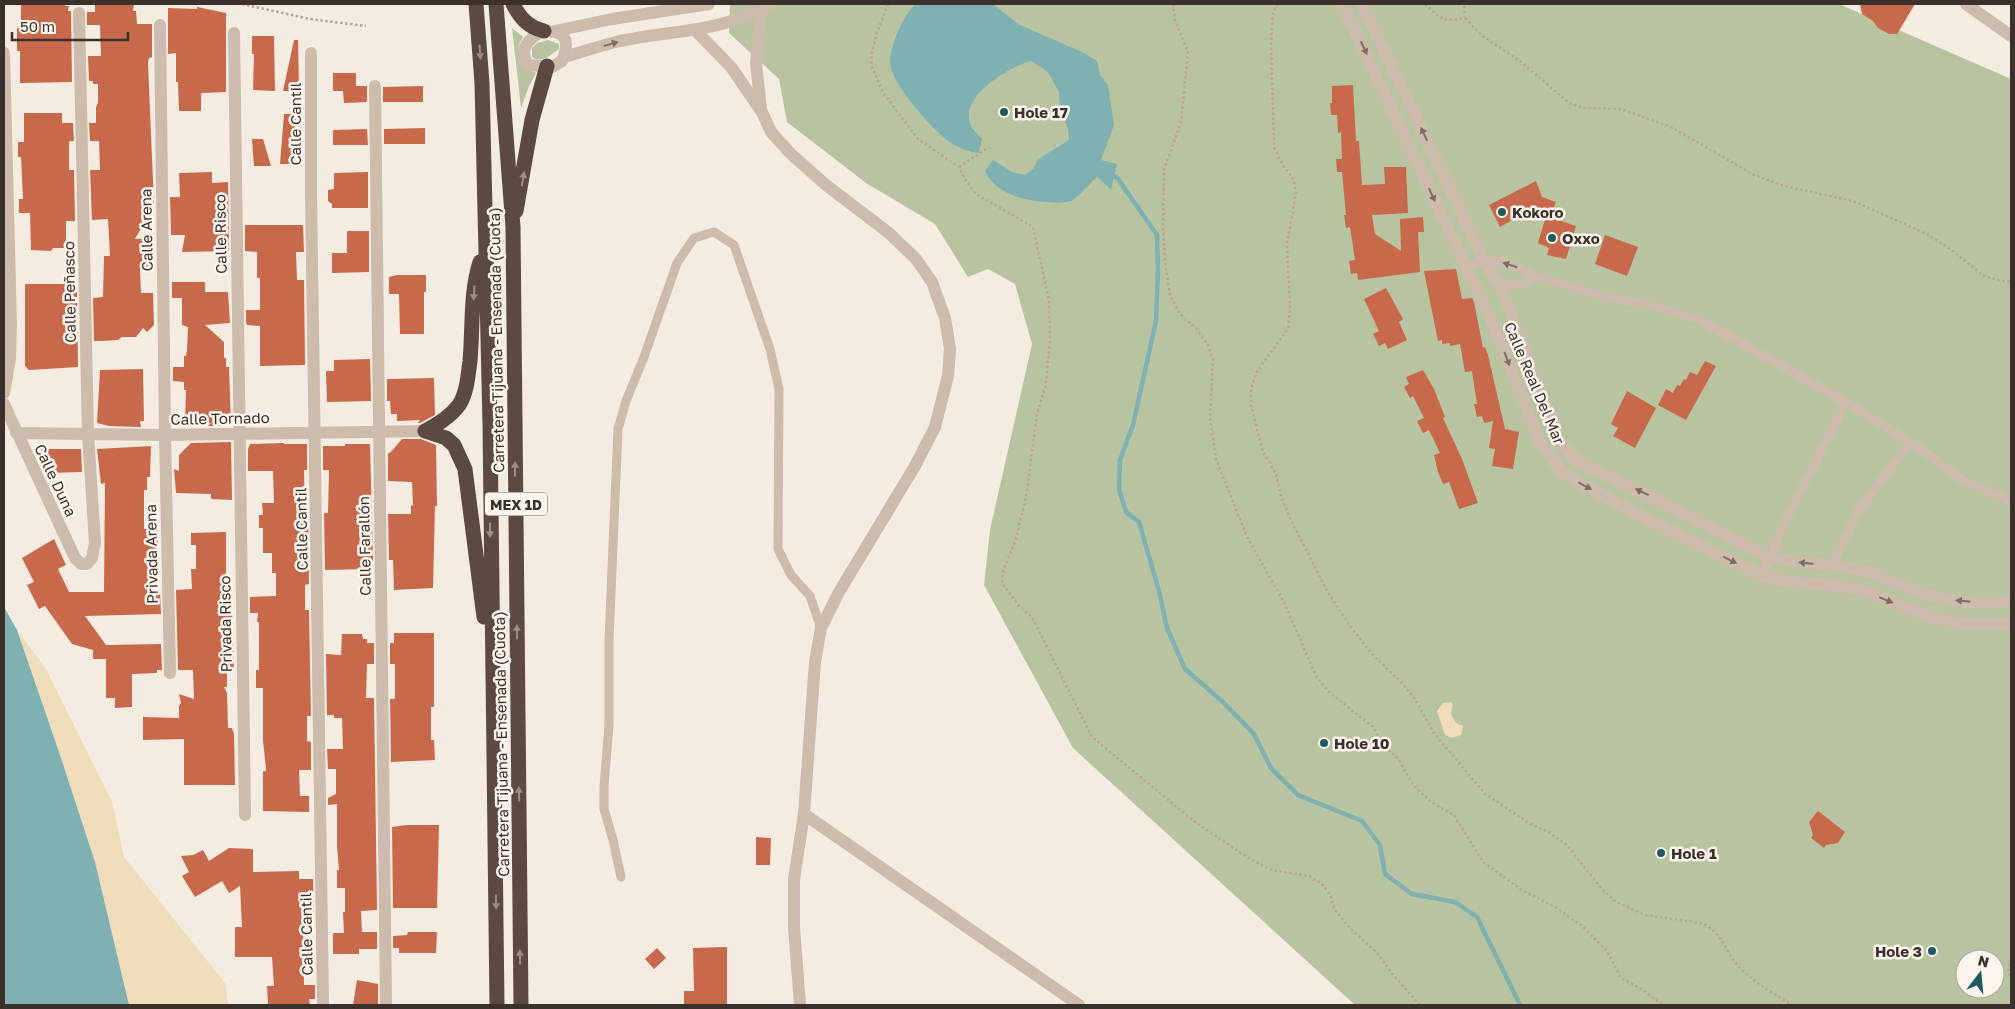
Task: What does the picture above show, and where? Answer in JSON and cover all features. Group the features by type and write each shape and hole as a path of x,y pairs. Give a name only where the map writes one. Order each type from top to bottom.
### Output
{"highway":[{"name":"Carretera Tijuana - Ensenada (Cuota)","path":"476,4 482,83 490,424 491,639 494,693 497,1005"},
{"name":"Carretera Tijuana - Ensenada (Cuota)","path":"496,4 513,227 521,1005"},
{"path":"513,4 524,22 535,29 550,31"},
{"path":"513,227 524,176 532,120 547,66"},
{"path":"425,430 442,421 462,400 468,374 476,274 485,246"},
{"path":"425,430 446,438 454,445 465,469 481,599 485,622 491,639"}],"street":[{"path":"550,31 566,40 567,48 562,62 557,65 547,66 529,65 523,54 524,48 532,37 550,31 612,19 709,4"},
{"name":"Calle Real Del Mar","path":"1342,4 1495,328 1535,432 1548,456 1563,474 1647,519 1761,575 1789,582 1840,586 1864,591 1930,617 1960,624 2011,624"},
{"name":"Calle Real Del Mar","path":"1362,4 1484,260 1500,286 1558,436 1566,450 1578,462 1660,500 1770,558 1832,565 1874,574 1921,593 1950,600 1981,603 2011,602"},
{"path":"1966,4 2011,36"},
{"path":"564,57 616,42 695,30 733,21 765,6"},
{"path":"762,112 756,63 765,6"},
{"name":"Calle Peñasco","path":"79,13 88,434 94,542 90,563 84,565"},
{"name":"Calle Arena","path":"160,25 165,435"},
{"path":"695,30 731,67 762,112 771,132 791,154 826,185 889,233 916,259 932,282 945,318 950,349 948,376 935,427 915,466 839,592 821,628 815,662 804,814 794,879 794,926 800,1005"},
{"name":"Calle Risco","path":"234,34 238,433"},
{"name":"Calle Cantil","path":"311,52 311,194 323,1005"},
{"path":"4,53 11,325 10,359 4,393"},
{"path":"731,67 740,68 756,63"},
{"name":"Calle Farallón","path":"375,86 386,1005"},
{"path":"1495,328 1514,319"},
{"name":"Calle Duna","path":"4,404 75,558 78,563 84,565"},
{"name":"Calle Tornado","path":"16,433 165,435 316,432 379,433 425,430"},
{"name":"Privada Risco","path":"238,433 245,815"},
{"name":"Privada Arena","path":"165,435 170,673"},
{"path":"1647,519 1660,500"},
{"path":"804,814 1079,1005"}],"lane":[{"path":"621,876 604,809 609,725 609,640 618,429 626,401 644,357 677,264 694,238 714,232 734,245 770,349 779,389 778,548 792,575 810,596 821,628"},
{"path":"1466,267 1484,260 1520,268 1534,276 1599,295 1698,318 1846,402 1910,441 1964,481 2003,497 2011,503"},
{"path":"1500,286 1523,284 1534,276"},
{"path":"1761,575 1784,524 1846,402"},
{"path":"1832,565 1858,512 1910,441"}],"path":[{"path":"242,4 310,19 366,26"},
{"path":"888,4 876,35 872,53 872,65 883,92 918,139 959,167 966,181 976,194 1033,227 1049,300 1050,340 1046,385 1037,414 1026,497 1016,539 1003,571 1002,583 1011,597 1032,617 1092,737 1195,822 1250,859 1272,870 1309,876 1321,883 1330,894 1335,910 1349,927 1378,954 1394,976 1420,1005"},
{"path":"1173,4 1175,20 1188,52 1181,122 1164,170 1166,269 1170,295 1180,314 1196,328 1208,345 1213,360 1210,418 1216,459 1247,537 1285,604 1316,676 1329,692 1373,727 1383,744 1398,759 1414,786 1431,802 1454,815 1483,862 1523,890 1557,908 1582,926 1607,951 1621,978 1640,988 1663,1005"},
{"path":"1278,4 1273,12 1271,46 1274,147 1284,167 1294,180 1296,192 1287,244 1290,308 1288,329 1257,371 1251,389 1251,405 1262,449 1276,474 1284,504 1308,555 1327,591 1350,626 1372,654 1402,682 1415,699 1433,732 1485,794 1567,845 1601,888 1616,902 1645,914 1709,926 1721,938 1739,967 1752,980 1792,1005"},
{"path":"1425,4 1440,18 1452,20 1465,18"},
{"path":"1464,4 1465,18 1481,35 1520,61 1554,88 1569,103 1583,108 1621,108 1670,127 1754,175 1784,186 1853,200 1927,234 1946,246 1984,276 2001,281 2011,280"},
{"path":"959,167 988,146"},
{"path":"2011,959 2008,972 2011,977"}],"green space":[{"path":"730,4 1839,4 2011,79 2011,1005 1355,1005 1073,748 984,585 990,530 1032,344 1015,284 988,269 968,277 935,224 866,183 787,122 779,79 729,33"},
{"path":"512,28 523,37 518,48 521,63 536,73 521,108"},
{"path":"548,40 559,44 559,49 543,59 539,60 532,57 532,48 537,43"}],"sand":[{"path":"17,630 46,669 112,802 124,857 225,983 228,1005 129,1005 95,862"},
{"path":"1451,702 1453,704 1451,714 1456,723 1463,726 1461,735 1452,738 1445,735 1437,711 1443,703"}],"water":[{"path":"916,4 993,4 1018,24 1084,53 1097,61 1100,75 1108,85 1114,125 1101,160 1117,164 1111,189 1097,177 1071,201 1050,202 1030,200 1003,191 990,179 985,171 993,160 1012,172 1025,175 1034,168 1037,160 1069,140 1068,128 1060,107 1059,92 1048,72 1031,61 1011,69 1000,76 979,93 972,103 969,113 970,123 982,139 979,153 956,146 945,139 915,108 898,83 890,63 892,48 898,31 906,15"},
{"path":"4,607 17,630 95,862 129,1005 4,1005"}],"building":[{"path":"21,4 65,4 65,6 69,6 68,11 71,11 72,82 20,83 20,51 17,51 17,28 20,28 19,23 21,23"},
{"path":"95,4 134,4 133,11 136,11 137,24 152,24 152,57 149,58 148,63 154,205 135,239 153,238 153,270 140,270 141,293 153,293 154,325 147,332 143,328 136,337 122,337 118,340 102,341 94,341 93,298 103,297 104,256 110,256 108,219 92,220 90,170 100,170 99,141 90,141 89,123 96,123 98,84 93,84 93,81 89,81 88,56 101,56 100,25 87,25 87,12 95,12"},
{"path":"1860,4 1915,4 1897,34 1889,34 1878,28 1873,21 1862,14"},
{"path":"197,7 226,13 226,92 201,93 201,111 179,111 176,53 168,54 168,8 197,9"},
{"path":"252,36 274,36 275,91 253,90 254,54 252,54"},
{"path":"294,40 298,40 299,91 283,91"},
{"path":"333,73 356,73 356,86 367,86 367,102 344,103 343,91 333,91"},
{"path":"1353,85 1356,141 1359,141 1362,185 1385,184 1384,167 1406,167 1408,213 1372,215 1375,234 1401,251 1400,219 1423,217 1424,232 1418,232 1420,272 1358,280 1357,273 1351,274 1349,261 1355,260 1350,227 1346,228 1344,215 1346,215 1342,172 1337,172 1336,159 1342,159 1341,132 1338,133 1337,115 1331,115 1330,103 1332,103 1332,86"},
{"path":"423,86 423,102 383,102 383,87"},
{"path":"24,113 62,113 62,123 73,123 74,141 69,141 69,170 74,170 75,221 66,221 66,248 53,248 51,251 31,250 30,213 19,213 19,199 23,199 21,157 18,157 18,142 24,142"},
{"path":"284,114 296,114 295,164 280,164"},
{"path":"425,128 425,144 384,144 384,129"},
{"path":"367,129 368,145 333,145 333,130"},
{"path":"252,139 263,139 271,166 254,166"},
{"path":"212,172 212,183 228,182 229,251 182,252 185,235 171,235 170,197 180,197 179,173"},
{"path":"368,172 368,208 332,208 332,204 328,201 328,190 334,189 334,173"},
{"path":"1536,181 1542,197 1556,202 1551,216 1531,209 1500,227 1489,205"},
{"path":"1546,216 1576,226 1566,259 1547,255 1549,248 1538,243"},
{"path":"245,225 303,225 304,252 296,252 297,280 304,280 305,365 260,366 260,326 247,325 246,310 260,310 260,278 257,278 257,252 245,251"},
{"path":"347,231 369,231 369,272 332,273 332,253 347,253"},
{"path":"1605,235 1638,247 1627,276 1595,264"},
{"path":"1456,269 1462,299 1472,298 1474,302 1483,348 1485,347 1488,355 1505,429 1519,432 1513,469 1492,466 1495,449 1489,448 1493,421 1484,423 1482,416 1477,417 1474,404 1477,404 1472,371 1465,372 1460,344 1450,346 1450,343 1442,344 1442,340 1438,341 1424,271"},
{"path":"397,275 426,275 424,334 400,334 399,294 389,294 389,277"},
{"path":"172,282 205,282 205,292 228,292 230,323 205,325 224,342 224,358 226,358 226,367 229,367 231,423 218,423 220,426 208,426 211,423 185,424 186,390 184,390 184,382 173,381 173,367 184,367 188,327 182,325 182,298 172,298"},
{"path":"25,284 70,284 72,292 77,292 78,367 29,370 25,366"},
{"path":"1386,288 1403,319 1399,322 1407,340 1388,349 1385,343 1379,346 1373,334 1379,331 1364,299"},
{"path":"370,359 371,401 327,402 326,371 334,371 334,360"},
{"path":"1705,361 1716,366 1686,420 1658,405 1666,389 1673,393 1677,385 1680,386 1684,379 1686,380 1690,372 1697,375"},
{"path":"143,369 144,421 140,421 141,427 109,426 97,423 100,370"},
{"path":"1423,370 1434,389 1445,417 1443,418 1462,459 1478,503 1459,509 1449,482 1443,484 1438,472 1434,455 1440,453 1429,430 1423,433 1417,421 1424,418 1413,396 1410,398 1404,387 1409,384 1406,377"},
{"path":"434,378 435,415 420,423 418,423 420,420 397,421 397,414 391,414 390,401 387,401 387,379"},
{"path":"1627,391 1656,408 1635,448 1613,436 1618,428 1611,424"},
{"path":"402,439 421,439 436,445 437,506 435,506 433,588 394,590 393,560 389,560 388,514 411,514 411,505 413,506 412,482 388,481 388,453"},
{"path":"231,442 232,500 211,499 211,494 176,493 174,469 179,471 179,455 191,443"},
{"path":"250,444 307,444 307,470 304,470 305,513 308,513 309,584 305,585 305,610 309,610 311,716 307,716 307,741 311,742 311,770 299,770 300,796 309,796 309,812 263,811 263,771 266,771 266,768 263,741 263,688 256,688 256,670 259,670 259,622 257,622 258,613 250,613 250,597 276,596 276,573 272,573 272,553 263,553 263,528 259,528 259,515 263,515 262,503 274,503 273,471 248,471 248,449"},
{"path":"345,444 370,444 373,560 367,560 367,569 325,570 324,513 328,513 329,470 323,470 323,446 345,446"},
{"path":"151,446 150,477 147,477 147,490 144,490 144,529 158,529 157,586 158,592 160,592 161,614 85,616 106,645 161,644 162,670 157,670 157,673 132,674 132,707 115,708 115,698 106,698 106,659 93,659 93,650 72,644 45,606 39,609 27,585 34,582 22,558 54,539 66,565 58,569 69,592 104,592 105,483 101,484 97,449"},
{"path":"41,449 81,449 82,472 45,473 41,466"},
{"path":"226,532 226,613 232,613 234,671 227,671 227,687 224,687 227,693 228,728 232,728 234,734 235,785 184,785 184,739 143,740 143,717 179,718 179,706 181,703 179,694 194,699 193,670 178,670 176,590 192,589 191,569 196,569 196,545 191,545 191,533"},
{"path":"394,633 434,633 434,707 431,707 431,740 434,740 435,760 391,762 390,699 395,699 395,664 390,664 390,643 394,643"},
{"path":"342,634 362,634 363,639 367,639 367,643 374,643 374,664 367,664 366,698 374,698 377,910 361,911 362,932 377,932 377,949 359,949 359,954 333,954 333,933 344,933 345,888 337,888 337,870 339,870 337,804 328,805 328,798 336,794 336,769 328,769 327,749 343,749 342,718 334,718 334,715 327,715 326,654 341,655"},
{"path":"1818,811 1845,832 1838,843 1826,845 1824,848 1811,838 1813,835 1809,822"},
{"path":"439,825 437,908 393,908 392,827"},
{"path":"756,837 771,838 770,865 756,865"},
{"path":"229,848 253,849 253,872 299,871 299,879 313,879 314,918 303,918 304,985 315,985 315,999 309,999 310,1005 268,1005 267,986 274,986 272,957 235,957 235,927 242,927 240,886 229,893 222,881 195,897 182,876 189,872 181,856 193,855 203,850 209,861"},
{"path":"408,932 437,932 436,953 399,953 399,948 393,948 393,936 407,935"},
{"path":"727,947 727,1005 684,1005 684,991 694,991 693,948"},
{"path":"657,948 666,958 654,969 645,959"},
{"path":"357,980 378,984 378,1005 353,1005"}],"waterway":[{"path":"1110,172 1118,179 1157,235 1158,270 1156,321 1133,425 1120,460 1119,489 1126,512 1139,522 1159,591 1167,628 1185,669 1223,702 1254,734 1271,768 1298,795 1362,821 1380,845 1385,874 1412,894 1455,902 1477,917 1520,1005"}],"place":[{"name":"Hole 17","path":"1004,112"},
{"name":"Kokoro","path":"1502,212"},
{"name":"Oxxo","path":"1552,238"},
{"name":"Hole 10","path":"1324,743"},
{"name":"Hole 1","path":"1661,853"},
{"name":"Hole 3","path":"1932,951"}]}
